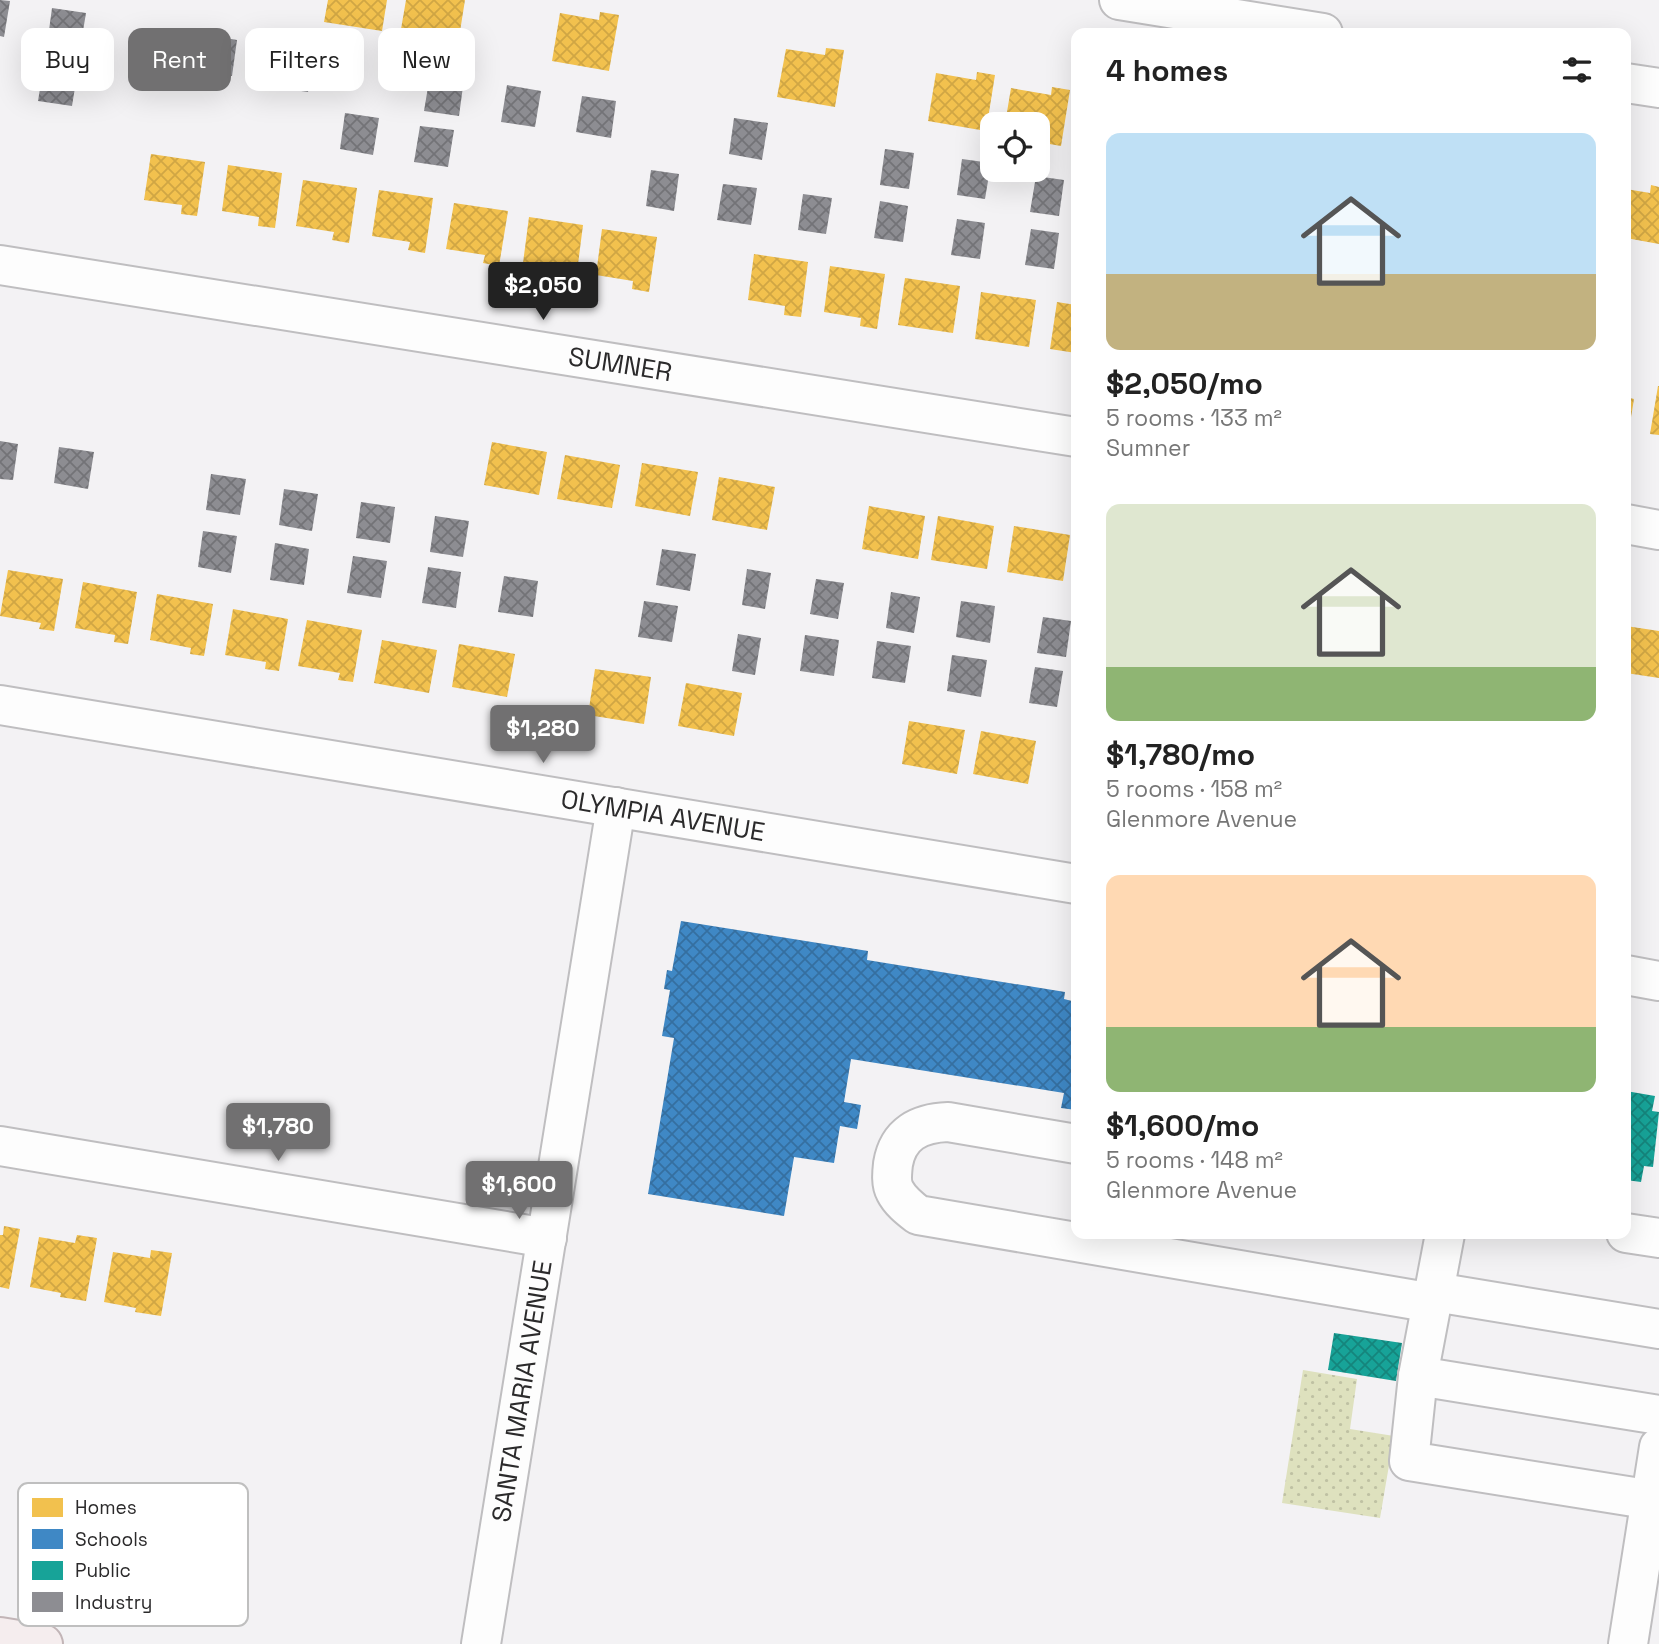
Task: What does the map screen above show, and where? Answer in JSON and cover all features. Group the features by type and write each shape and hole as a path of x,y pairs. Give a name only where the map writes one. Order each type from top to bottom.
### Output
{"main road":[{"path":"0,1637 43,1644"}],"street":[{"path":"1119,0 1292,28"},
{"path":"1631,84 1659,88"},
{"name":"SUMNER","path":"0,265 1071,436"},
{"path":"1631,525 1659,530"},
{"name":"OLYMPIA AVENUE","path":"0,705 1071,883"},
{"name":"SANTA MARIA AVENUE","path":"481,1644 616,807"},
{"path":"1631,976 1659,981"},
{"path":"1071,1143 948,1122 932,1122 916,1128 902,1139 893,1164 894,1190 905,1205 918,1215 1434,1298 1659,1329"},
{"path":"0,1146 547,1238"},
{"path":"1631,1234 1659,1238"},
{"path":"1444,1239 1418,1376 1409,1461 1655,1501"},
{"path":"1418,1376 1659,1415"},
{"path":"1628,1644 1655,1501 1659,1447"}],"green space":[{"path":"1303,1370 1357,1379 1350,1429 1394,1436 1380,1518 1282,1503"}],"building: Homes":[{"path":"328,0 387,0 382,28 378,28 378,30 324,22"},
{"path":"406,0 465,0 461,28 401,28"},
{"path":"600,12 619,15 609,71 552,61 560,13 599,20"},
{"path":"826,48 844,50 835,107 777,97 786,49 825,55"},
{"path":"977,72 995,75 989,112 980,112 980,130 928,121 936,73 976,80"},
{"path":"1052,87 1070,90 1061,146 1050,144 1050,112 1007,112 1011,88 1051,95"},
{"path":"151,154 205,162 197,216 181,214 182,205 144,200"},
{"path":"228,165 282,173 275,228 258,226 259,217 222,211"},
{"path":"303,180 357,188 349,243 332,240 334,232 296,226"},
{"path":"1651,185 1659,187 1659,244 1631,239 1631,190 1650,193"},
{"path":"379,190 433,198 425,253 408,250 410,242 372,236"},
{"path":"454,203 508,211 499,266 483,263 485,255 446,249"},
{"path":"529,217 583,225 576,280 559,278 560,269 523,263"},
{"path":"602,229 657,237 649,292 632,289 633,281 596,275"},
{"path":"754,254 808,262 801,317 784,315 785,306 748,300"},
{"path":"830,266 885,274 877,329 860,326 861,318 824,312"},
{"path":"905,278 960,286 953,333 898,325"},
{"path":"981,292 1036,300 1029,347 975,339"},
{"path":"1057,302 1071,304 1071,352 1050,349"},
{"path":"1659,386 1659,435 1650,434"},
{"path":"492,442 547,452 539,495 484,485"},
{"path":"565,455 620,465 612,508 557,499"},
{"path":"642,463 698,472 690,516 635,506"},
{"path":"719,477 775,487 767,530 712,520"},
{"path":"869,506 925,516 918,559 862,549"},
{"path":"938,516 994,526 987,569 931,560"},
{"path":"1014,526 1070,535 1063,581 1007,572"},
{"path":"8,570 63,579 54,631 39,629 41,623 0,616"},
{"path":"83,582 137,592 128,644 114,642 115,635 75,628"},
{"path":"157,594 213,604 204,656 190,654 191,648 150,640"},
{"path":"233,609 288,619 279,671 265,669 266,662 225,655"},
{"path":"307,620 362,630 353,682 338,680 340,673 298,666"},
{"path":"1631,627 1659,631 1659,678 1631,674"},
{"path":"382,640 437,650 429,693 374,683"},
{"path":"459,644 515,654 507,697 452,687"},
{"path":"595,669 651,677 644,724 588,715"},
{"path":"686,683 742,693 734,736 678,726"},
{"path":"909,721 965,730 957,774 902,764"},
{"path":"981,731 1036,741 1028,784 973,774"},
{"path":"4,1226 20,1229 9,1289 0,1287 0,1235 3,1235"},
{"path":"77,1235 97,1238 86,1301 60,1297 61,1293 30,1287 39,1237 75,1243"},
{"path":"151,1250 172,1253 161,1316 135,1312 136,1308 104,1302 113,1252 150,1258"}],"building: Schools":[{"path":"681,921 868,951 867,960 1065,992 1064,999 1071,1001 1071,1109 1061,1108 1064,1093 851,1059 844,1102 861,1105 857,1129 840,1126 834,1163 794,1157 784,1216 648,1194 674,1038 662,1036 670,990 664,989 667,970 672,971"}],"building: Public":[{"path":"1631,1092 1655,1096 1652,1111 1659,1112 1653,1167 1644,1166 1641,1182 1631,1181"},
{"path":"1334,1333 1402,1343 1396,1381 1328,1370"}],"building: Industry":[{"path":"0,0 10,1 4,37 0,36"},
{"path":"52,8 86,13 84,28 49,28"},
{"path":"231,39 237,40 231,76"},
{"path":"507,85 541,91 535,127 501,122"},
{"path":"40,91 74,91 72,106 38,101"},
{"path":"427,91 462,91 459,116 424,111"},
{"path":"582,96 616,101 611,138 576,132"},
{"path":"345,113 379,118 373,155 340,149"},
{"path":"734,118 768,123 762,160 729,154"},
{"path":"420,126 454,130 448,167 414,162"},
{"path":"885,149 914,153 909,189 880,185"},
{"path":"962,159 980,161 980,182 988,182 985,199 957,195"},
{"path":"651,170 679,174 674,211 646,206"},
{"path":"1050,178 1064,180 1059,216 1030,212 1035,182 1050,182"},
{"path":"723,184 757,188 751,225 717,220"},
{"path":"803,194 832,198 826,234 798,230"},
{"path":"880,201 908,206 903,242 874,238"},
{"path":"957,219 985,223 980,259 951,255"},
{"path":"1031,229 1059,233 1054,269 1025,265"},
{"path":"0,441 18,444 13,480 0,479"},
{"path":"59,447 94,452 88,489 54,483"},
{"path":"211,474 246,479 240,515 206,510"},
{"path":"284,489 318,494 312,531 279,525"},
{"path":"361,502 395,507 390,543 356,538"},
{"path":"435,516 469,521 463,557 430,552"},
{"path":"203,531 237,536 231,573 198,567"},
{"path":"275,543 309,549 304,585 270,580"},
{"path":"662,549 696,554 690,591 656,585"},
{"path":"353,556 387,561 381,598 347,593"},
{"path":"428,567 461,572 456,608 422,603"},
{"path":"747,569 771,573 765,609 742,605"},
{"path":"504,576 538,581 533,617 498,612"},
{"path":"816,579 844,583 838,619 810,614"},
{"path":"891,592 920,597 914,633 886,628"},
{"path":"644,601 678,606 672,642 638,637"},
{"path":"961,601 995,606 990,643 956,637"},
{"path":"1043,617 1071,621 1066,657 1037,653"},
{"path":"738,634 761,638 755,675 732,671"},
{"path":"805,635 839,640 834,676 800,671"},
{"path":"877,641 911,646 905,683 872,678"},
{"path":"952,655 987,660 981,697 947,691"},
{"path":"1035,667 1063,671 1057,707 1029,703"}]}
